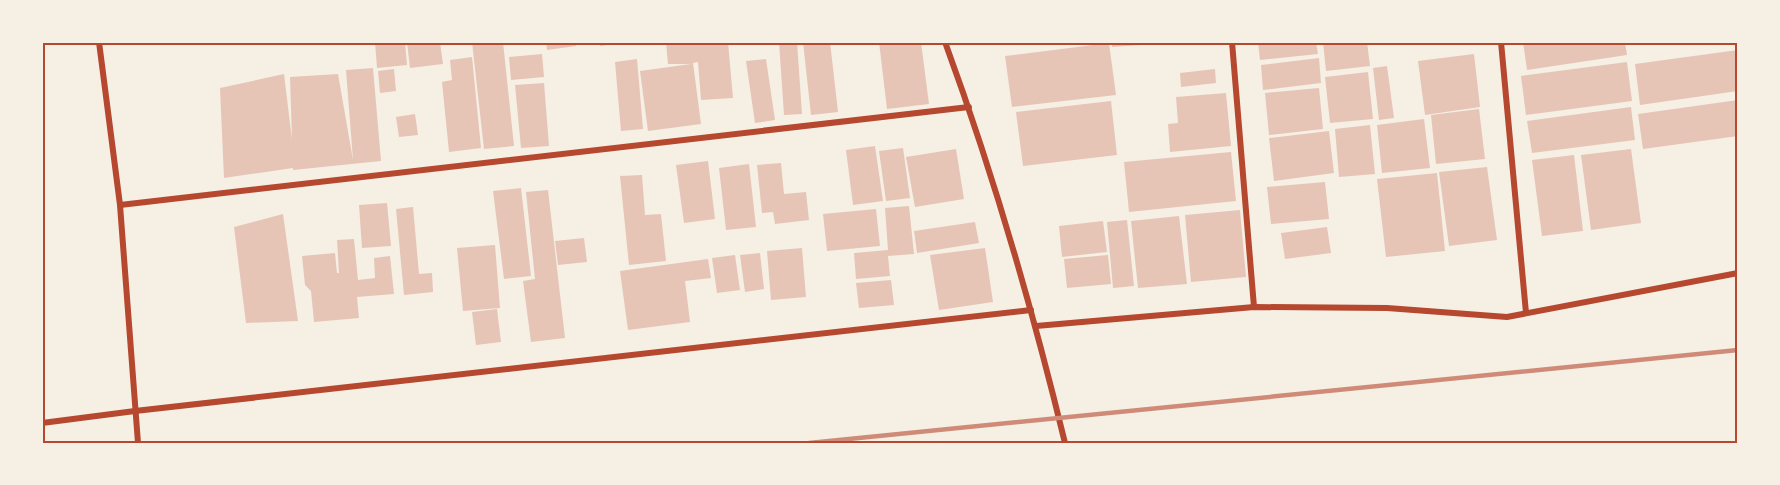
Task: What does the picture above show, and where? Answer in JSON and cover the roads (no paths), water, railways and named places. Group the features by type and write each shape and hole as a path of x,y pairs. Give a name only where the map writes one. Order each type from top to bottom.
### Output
{"street":[{"path":"99,42 120,205 138,443"},
{"path":"945,42 969,107 1036,326 1065,443"},
{"path":"1232,42 1254,307"},
{"path":"1501,42 1526,313"},
{"path":"120,205 969,107"},
{"path":"1036,326 1254,307 1387,308 1507,316 1738,273"},
{"path":"42,423 1031,310"}],"railway":[{"path":"809,443 1738,350"}]}
